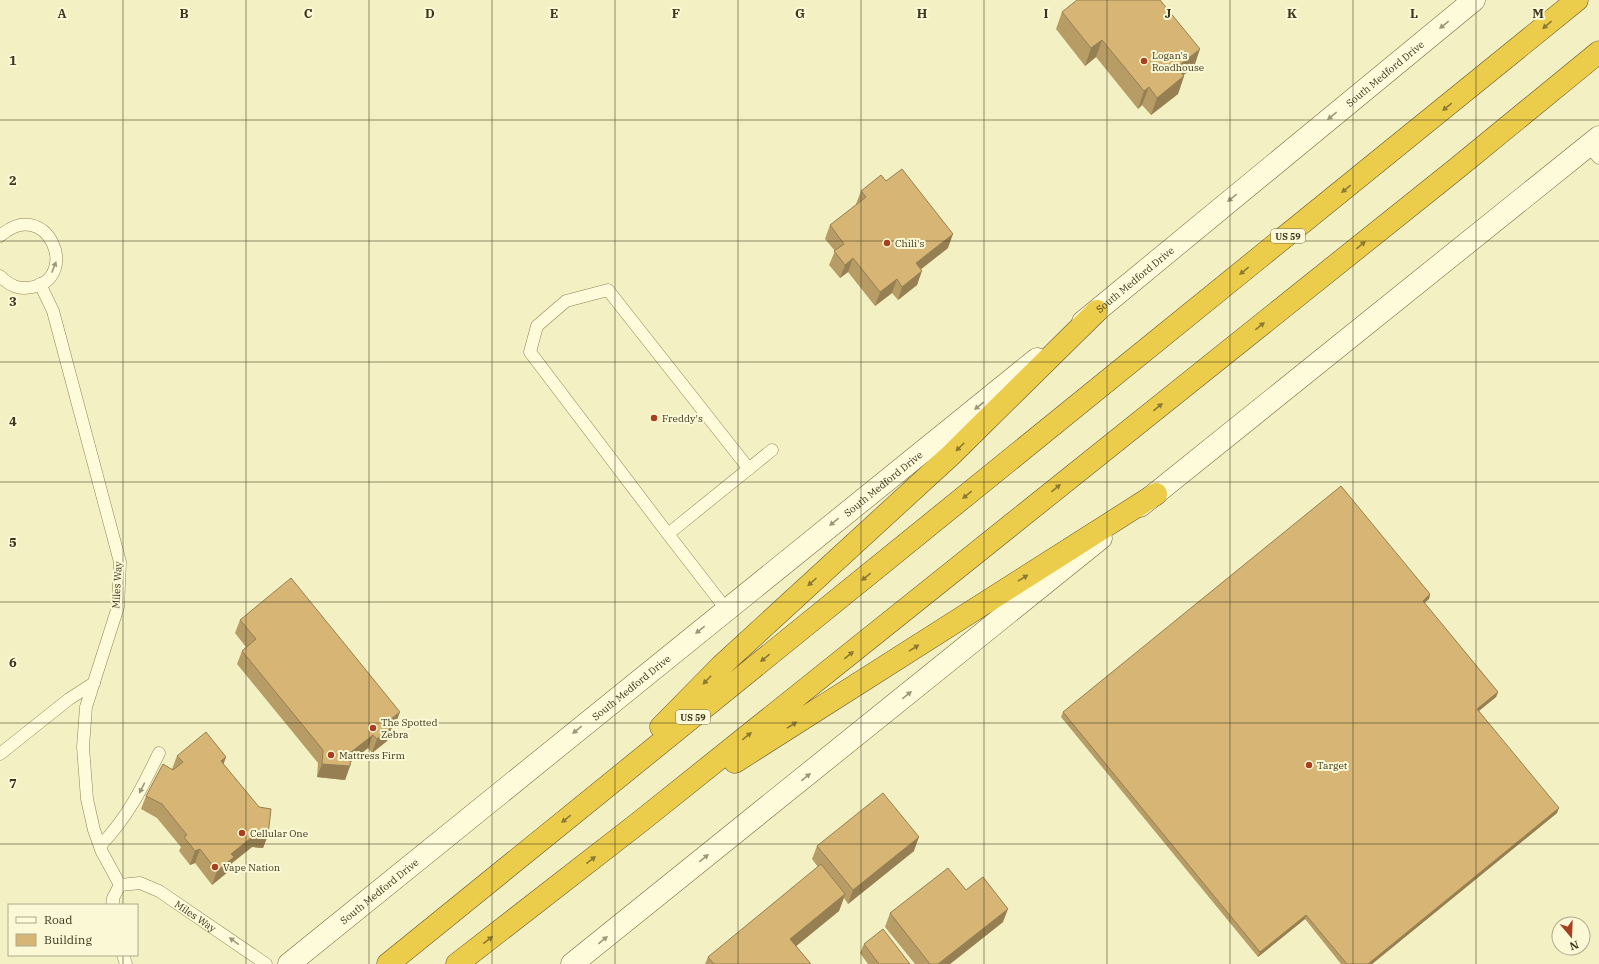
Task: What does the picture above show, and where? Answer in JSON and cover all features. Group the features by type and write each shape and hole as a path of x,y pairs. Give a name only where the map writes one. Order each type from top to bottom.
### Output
{"highway":[{"name":"US 59","path":"388,964 1577,0"},
{"path":"457,964 641,821 1456,170 1599,52"},
{"path":"591,800 721,666 951,455 1097,311"},
{"path":"641,821 1156,494"}],"main road":[{"name":"South Medford Drive","path":"289,964 726,609 1097,311 1474,0"},
{"path":"572,964 1156,494 1595,147"}],"lane":[{"path":"0,236 16,226 32,226 46,233 53,241 56,251 56,262 53,272 40,284 27,288 17,287 7,283 0,276"},
{"name":"Miles Way","path":"40,284 52,311 120,562 118,607 86,707 82,747 87,799 94,830 100,846 120,885 140,883 159,890 266,964"},
{"path":"726,609 530,352 537,326 566,301 608,290 749,469"},
{"path":"668,534 772,450"},
{"path":"0,754 69,699 94,683"},
{"path":"100,846 117,828 132,807 159,753"},
{"path":"113,904 113,898 120,885"}],"building":[{"name":"Logan's Roadhouse","path":"1077,0 1160,0 1200,49 1177,67 1184,76 1157,98 1149,87 1144,91 1102,40 1091,48 1062,12"},
{"name":"Chili's","path":"902,169 953,234 916,263 922,271 902,287 897,279 880,292 853,258 845,265 834,251 844,244 830,225 866,197 861,191 881,175 886,181"},
{"name":"Target","path":"1341,486 1430,594 1423,601 1498,692 1477,709 1559,808 1368,964 1347,964 1306,915 1260,952 1063,712"},
{"path":"291,578 400,712 387,722 392,727 377,739 373,735 351,752 350,766 322,764 323,750 242,651 256,639 240,620"},
{"path":"206,732 226,757 221,761 259,807 271,809 268,835 257,833 231,854 234,857 217,871 200,849 195,851 184,837 187,835 162,804 146,796 163,764 173,770 183,762 177,756"},
{"path":"883,793 919,837 853,890 817,846"},
{"path":"821,864 845,894 790,939 811,964 714,964 708,957"},
{"path":"948,868 966,890 983,877 1008,909 938,964 930,964 890,913"},
{"path":"883,929 910,964 879,964 864,944"}],"place":[{"name":"Logan's Roadhouse","path":"1144,61"},
{"name":"Chili's","path":"887,243"},
{"name":"Freddy's","path":"654,418"},
{"name":"The Spotted Zebra","path":"373,728"},
{"name":"Mattress Firm","path":"331,755"},
{"name":"Target","path":"1309,765"},
{"name":"Cellular One","path":"242,833"},
{"name":"Vape Nation","path":"215,867"}]}
